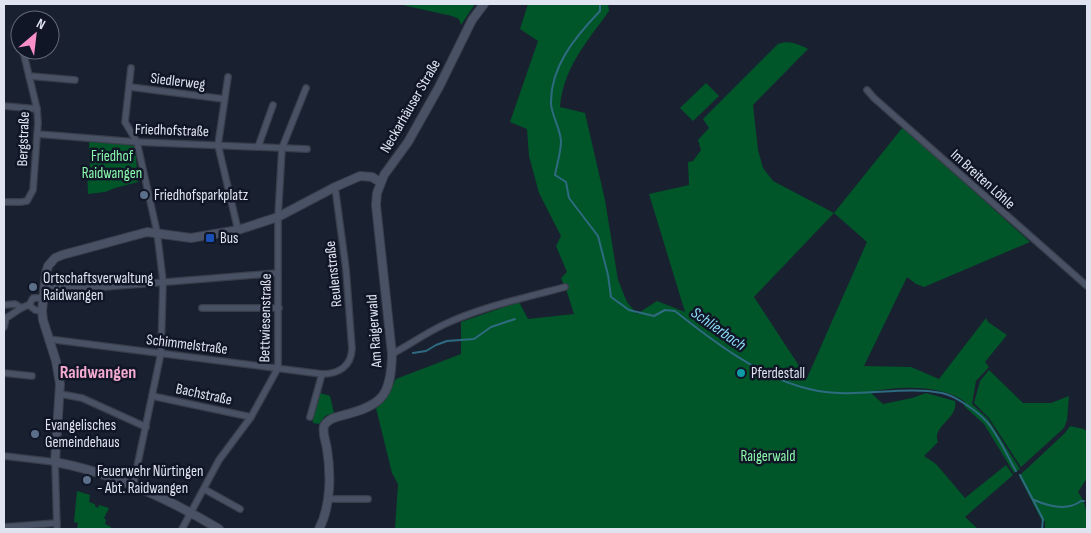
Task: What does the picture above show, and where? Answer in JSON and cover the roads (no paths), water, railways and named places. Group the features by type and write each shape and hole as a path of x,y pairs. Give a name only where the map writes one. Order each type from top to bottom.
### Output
{"street":[{"name":"Neckarhäuser Straße","path":"380,182 408,142 439,87 472,20 484,4"},
{"name":"Bergstraße","path":"4,202 27,201 33,190 37,109 25,60"},
{"path":"131,68 125,122 137,142 157,232 163,281 161,353 133,486"},
{"path":"29,76 75,80"},
{"path":"228,77 218,145 238,230"},
{"name":"Siedlerweg","path":"130,87 224,99"},
{"name":"Bettwiesenstraße","path":"182,529 219,460 251,417 278,368 278,217 282,148 306,88"},
{"name":"Im Breiten Löhle","path":"867,90 969,183 1087,284"},
{"path":"258,147 272,105"},
{"path":"4,106 37,109"},
{"name":"Friedhofstraße","path":"37,134 137,142 307,148"},
{"path":"4,527 57,526 55,462 60,394 56,362 48,340 42,311 48,266 55,258 137,234 157,232 181,238 191,238 238,230 278,217 334,187 360,176 372,177 380,182"},
{"name":"Am Raigerwald","path":"319,529 329,499 328,456 324,426 327,421 365,410 374,405 380,399 390,378 392,354 376,205 380,182"},
{"name":"Reulenstraße","path":"334,187 346,270 352,349 350,359"},
{"path":"44,286 104,286 278,273"},
{"path":"392,354 458,319 564,287"},
{"path":"4,327 5,315 18,311 20,307 29,305 33,298 43,298"},
{"path":"4,305 15,304 20,307"},
{"path":"29,305 35,310 42,311"},
{"path":"202,308 278,308"},
{"name":"Schimmelstraße","path":"48,340 322,374 336,373 350,359"},
{"path":"4,372 32,376"},
{"path":"310,417 322,374"},
{"path":"60,394 82,398 146,427"},
{"name":"Bachstraße","path":"152,396 251,417"},
{"path":"4,456 55,462 99,473 192,513 220,529"},
{"path":"204,489 240,509"},
{"path":"329,499 368,499"}],"waterway":[{"name":"Schlierbach","path":"600,4 600,11 573,42 559,65 552,90 551,104 561,141 555,175 566,182 569,198 598,236 608,275 611,297 629,310 654,316 665,310 675,311 706,335 755,367 773,376 809,389 842,393 926,391 954,397 978,413 987,422 1016,471"},
{"path":"413,353 426,351 447,341 474,339 491,327 515,319"},
{"name":"Schlierbach","path":"1020,475 1043,519 1042,529"},
{"path":"1034,500 1052,506 1064,507 1084,501"}],"place":[{"name":"Friedhofsparkplatz","path":"144,195"},
{"name":"Bus","path":"210,238"},
{"name":"Ortschaftsverwaltung Raidwangen","path":"33,287"},
{"name":"Pferdestall","path":"741,373"},
{"name":"Evangelisches Gemeindehaus","path":"35,434"},
{"name":"Feuerwehr Nürtingen - Abt. Raidwangen","path":"87,480"}],"district":[{"name":"Raidwangen","path":"98,372"}],"park label":[{"name":"Friedhof Raidwangen","path":"112,164"},
{"name":"Raigerwald","path":"768,456"}]}
